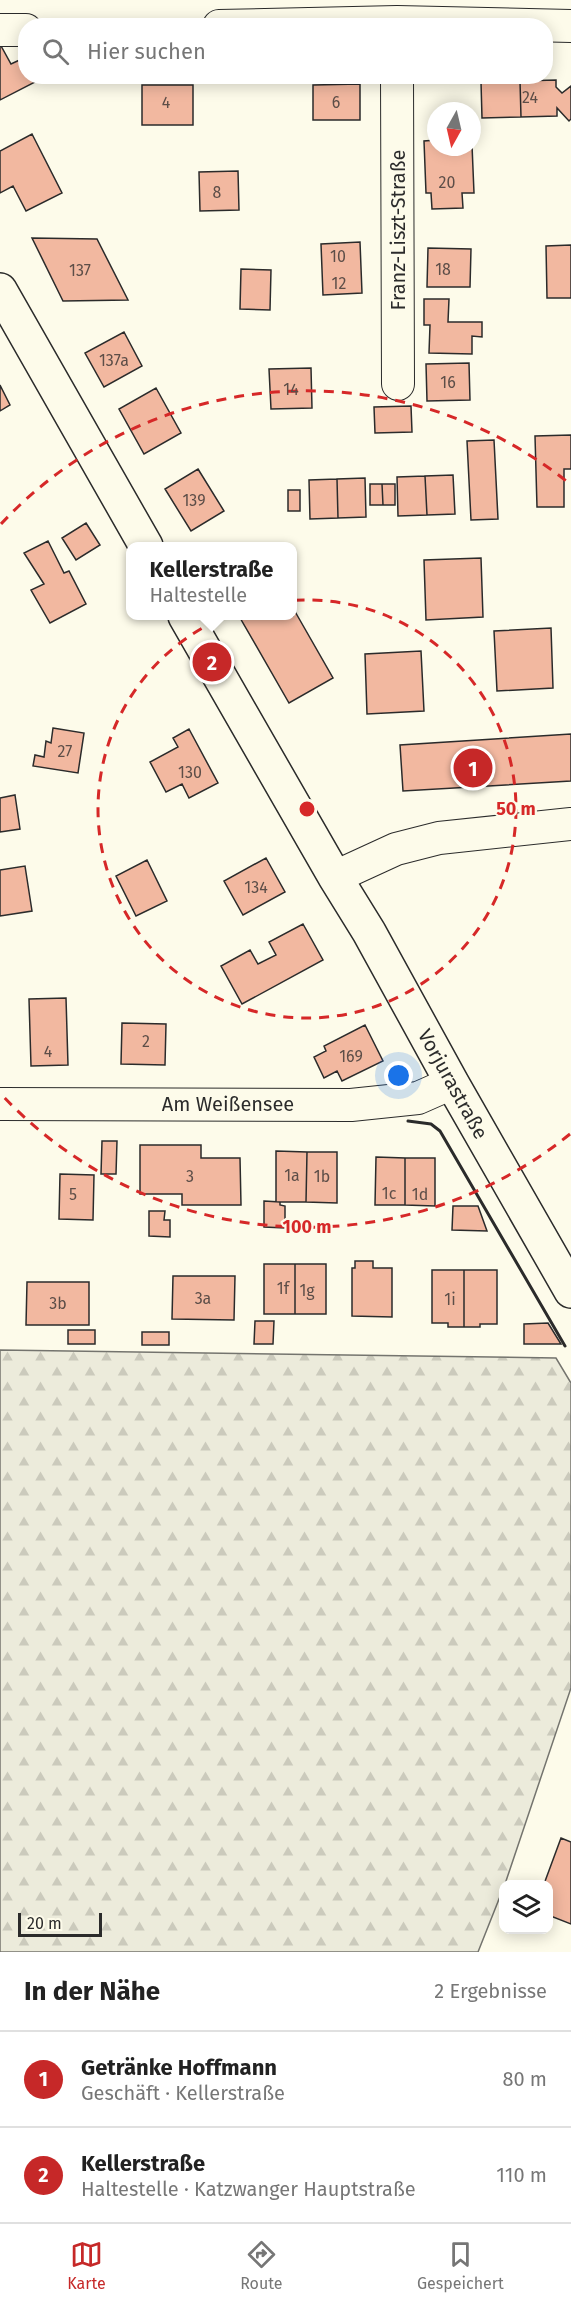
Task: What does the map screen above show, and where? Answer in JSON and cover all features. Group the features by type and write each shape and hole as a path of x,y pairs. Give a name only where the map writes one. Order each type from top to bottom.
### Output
{"main road":[{"path":"0,290 144,542"},
{"name":"Vorjurastraße","path":"188,620 369,932 571,1291"}],"street":[{"path":"246,18 266,12 332,18"},
{"path":"553,26 571,26"},
{"path":"0,30 18,30"},
{"name":"Franz-Liszt-Straße","path":"397,84 398,384"},
{"path":"335,877 396,849 439,838 571,824"},
{"name":"Am Weißensee","path":"0,1104 351,1105 418,1098 452,1083"}],"green space":[{"path":"0,1350 556,1358 571,1383 571,1688 506,1880 499,1880 499,1899 478,1952 0,1952"}],"building":[{"path":"0,44 11,64 18,61 18,84 31,84 0,100"},
{"path":"553,80 556,80 556,87 562,93 571,86 571,119 569,121 557,108 557,116 521,117 520,84 553,84"},
{"path":"360,84 360,120 313,120 313,85"},
{"path":"481,84 520,84 521,117 482,118"},
{"path":"142,85 193,85 193,125 142,125"},
{"path":"32,134 62,193 26,211 13,186 0,193 0,151"},
{"path":"424,141 427,141 427,156 472,156 474,193 462,193 463,208 432,209 431,193 426,193"},
{"path":"238,171 239,210 200,211 199,172"},
{"path":"32,238 97,239 128,300 63,301"},
{"path":"360,242 362,293 323,295 321,244"},
{"path":"571,245 571,298 547,298 546,246"},
{"path":"428,248 471,249 470,287 427,287"},
{"path":"241,269 271,270 270,310 240,309"},
{"path":"424,299 449,299 448,322 482,322 482,337 472,336 472,354 429,353 430,325 424,325"},
{"path":"124,332 142,366 104,387 85,353"},
{"path":"469,363 470,400 427,401 426,364"},
{"path":"311,368 312,408 271,409 269,369"},
{"path":"0,385 10,405 0,411"},
{"path":"156,388 181,433 144,454 119,409"},
{"path":"411,406 412,432 375,433 374,407"},
{"path":"571,435 571,469 564,469 564,507 537,507 535,436"},
{"path":"494,440 498,519 471,520 467,441"},
{"path":"198,469 224,511 191,531 165,489"},
{"path":"453,475 455,514 427,515 425,476"},
{"path":"425,476 427,515 398,516 397,477"},
{"path":"365,478 366,517 338,518 337,479"},
{"path":"337,479 338,518 310,519 309,480"},
{"path":"370,484 382,484 383,505 370,505"},
{"path":"382,484 395,484 395,505 383,505"},
{"path":"288,490 300,490 300,511 288,511"},
{"path":"86,523 100,545 76,560 62,538"},
{"path":"48,541 64,573 69,571 86,604 50,623 31,590 44,584 24,553"},
{"path":"481,558 483,617 426,620 424,560"},
{"path":"297,615 333,678 289,703 241,620 297,620"},
{"path":"551,628 553,688 497,691 494,631"},
{"path":"421,651 424,711 367,714 365,654"},
{"path":"53,728 84,733 78,773 33,766 35,755 44,757 46,741 51,743"},
{"path":"189,729 218,783 189,798 182,784 166,792 150,762 178,747 173,738"},
{"path":"571,734 571,781 403,791 400,745"},
{"path":"15,795 20,829 0,832 0,798"},
{"path":"266,858 285,892 243,915 224,881"},
{"path":"147,860 167,901 136,916 116,876"},
{"path":"25,866 32,911 0,916 0,870"},
{"path":"303,924 323,960 242,1004 221,966 250,950 258,964 276,955 269,942"},
{"path":"66,998 68,1065 31,1066 29,999"},
{"path":"122,1023 166,1024 165,1065 121,1064"},
{"path":"365,1025 383,1061 342,1081 337,1071 324,1078 314,1057 326,1051 324,1046"},
{"path":"102,1141 117,1141 116,1174 101,1174"},
{"path":"140,1145 201,1145 201,1158 240,1158 241,1205 182,1205 182,1194 140,1194"},
{"path":"276,1151 307,1152 306,1202 276,1202"},
{"path":"307,1152 337,1152 337,1203 306,1202"},
{"path":"376,1157 405,1158 405,1205 375,1205"},
{"path":"405,1158 435,1158 435,1206 405,1205"},
{"path":"60,1174 94,1175 93,1220 59,1219"},
{"path":"264,1201 280,1202 280,1205 285,1206 285,1228 264,1227"},
{"path":"453,1206 478,1206 487,1231 452,1230"},
{"path":"149,1211 165,1211 164,1220 170,1220 170,1237 149,1236"},
{"path":"355,1261 373,1261 373,1268 392,1268 392,1317 352,1316 352,1268 355,1268"},
{"path":"264,1264 295,1264 295,1314 264,1314"},
{"path":"295,1264 326,1264 326,1314 295,1314"},
{"path":"432,1270 464,1270 464,1327 448,1327 448,1323 432,1323"},
{"path":"464,1270 497,1270 497,1324 464,1327"},
{"path":"173,1276 235,1276 234,1320 172,1319"},
{"path":"27,1282 89,1282 89,1325 26,1325"},
{"path":"255,1321 274,1321 273,1344 254,1344"},
{"path":"548,1323 561,1344 524,1344 524,1324"},
{"path":"68,1330 95,1330 95,1344 68,1344"},
{"path":"142,1332 169,1332 169,1345 142,1345"},
{"path":"561,1838 571,1842 571,1924 553,1917 553,1880 545,1880"}],"wall":[{"path":"408,1121 431,1124 440,1131 565,1346"}],"place":[{"name":"Kellerstraße","path":"212,662"},
{"name":"Getränke Hoffmann","path":"473,768"}]}
